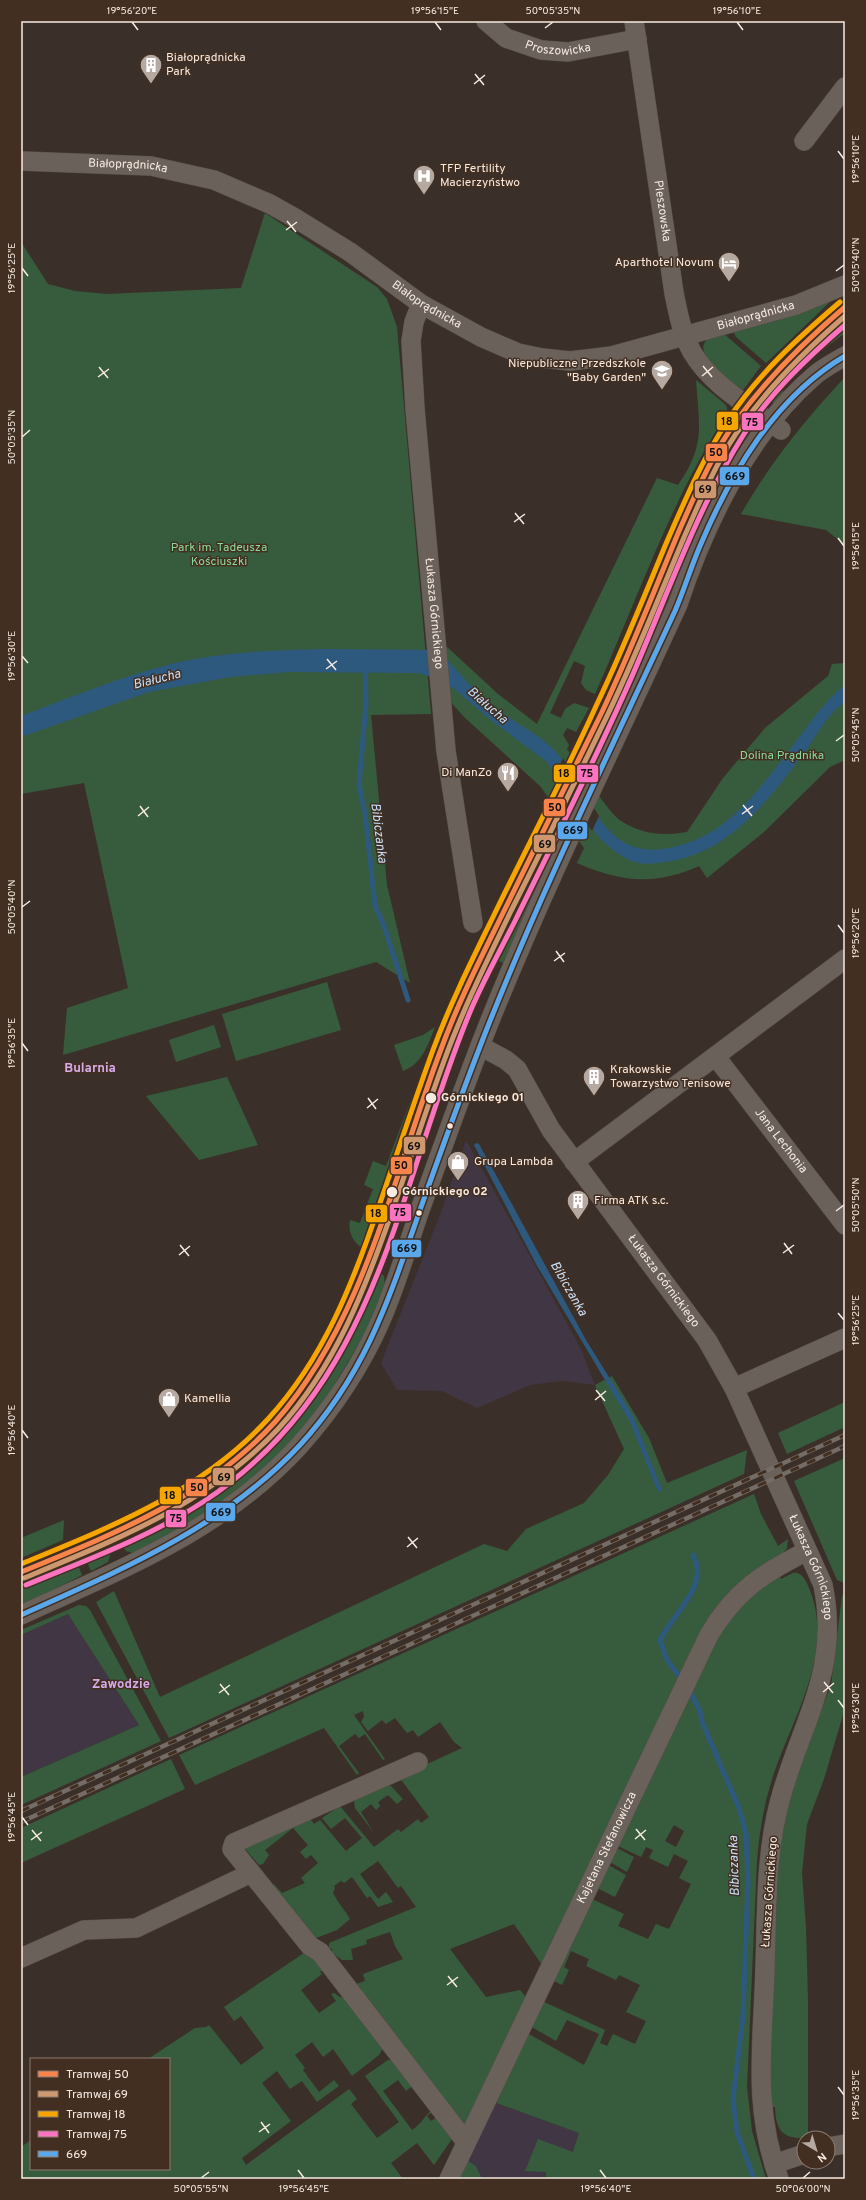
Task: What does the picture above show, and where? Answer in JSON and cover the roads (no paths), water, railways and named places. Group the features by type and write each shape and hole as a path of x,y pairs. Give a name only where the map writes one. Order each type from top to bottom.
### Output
{"street":[{"name":"Proszowicka","path":"486,21 506,38 541,50 568,52 636,30"},
{"name":"Pleszowska","path":"636,30 674,293 685,336 692,353 711,375 776,426"},
{"path":"804,141 845,87"},
{"name":"Białoprądnicka","path":"21,161 151,166 214,180 270,204 295,218 350,252 422,304 495,344 528,356 556,360 584,360 612,356 796,305 845,284"},
{"name":"Łukasza Górnickiego","path":"422,304 414,322 411,341 416,409 438,645 442,705 451,788 473,923"},
{"path":"21,1615 156,1552 197,1530 255,1488 280,1465 312,1431 349,1380 381,1320 445,1137 480,1046 540,903 678,604 691,565 707,530 739,470 776,426 795,395 815,375 845,356"},
{"path":"574,1162 845,959"},
{"name":"Łukasza Górnickiego","path":"480,1046 506,1060 517,1069 551,1130 707,1340 734,1388 823,1584 828,1608 828,1638 823,1670 813,1709 782,1794 774,1829 768,1877 760,2091 765,2133 776,2172"},
{"name":"Jana Lechonia","path":"716,1057 845,1225"},
{"path":"734,1388 845,1338"},
{"name":"Kajetana Stefanowicza","path":"449,2179 680,1694 720,1617 742,1591 764,1574 807,1551"},
{"path":"418,1762 234,1843 233,1852 310,1946 320,1952 466,2142"},
{"path":"21,1958 84,1930 136,1928 251,1873"},
{"path":"776,2172 796,2159"}],"water":[{"name":"Białucha","path":"326,649 439,650 464,679 484,699 551,747 565,763 599,818 612,834 628,844 648,849 673,847 691,842 708,834 723,824 755,793 822,707 845,685 845,702 832,713 802,756 774,791 743,824 708,849 687,857 652,864 632,861 614,850 598,836 547,762 487,717 457,691 439,679 418,673 289,672 231,677 149,692 21,737 21,716 148,670 226,654"},
{"path":"476,1143 479,1144 586,1340 633,1416 662,1490 658,1492 630,1422 536,1264 474,1145"}],"waterway":[{"name":"Bibiczanka","path":"365,667 366,703 359,785 365,813 375,905 384,926 408,1000"},
{"name":"Bibiczanka","path":"682,1680 667,1660 660,1640 688,1599 697,1578 697,1566 693,1555"},
{"name":"Bibiczanka","path":"689,1690 700,1711 702,1722 739,1808 746,1833 748,1882 743,2016 733,2099 737,2132 754,2179"}],"railway":[{"path":"21,1811 845,1435"},
{"path":"21,1822 845,1446"}],"tram line":[{"name":"18","path":"21,1564 88,1536 153,1505 214,1467 242,1445 268,1419 305,1371 335,1318 359,1263 412,1108 433,1050 454,999 607,684 688,493 719,434 752,387 794,343 840,302"},
{"name":"50","path":"21,1572 124,1528 189,1493 248,1449 275,1422 306,1382 332,1339 354,1293 374,1245 423,1099 462,997 612,690 679,531 705,474 728,433 761,389 801,346 845,307"},
{"name":"69","path":"24,1578 126,1534 191,1499 222,1479 251,1455 278,1429 298,1405 316,1379 332,1353 360,1297 393,1209 444,1061 467,1004 618,692 711,478 734,437 766,394 817,341 845,316"},
{"name":"75","path":"26,1585 161,1527 203,1502 262,1455 309,1402 345,1343 375,1281 399,1215 444,1079 470,1012 607,731 636,667 686,548 713,490 744,434 766,404 804,362 845,325"}],"place":[{"name":"Białoprądnicka Park","path":"151,84"},
{"name":"TFP Fertility Macierzyństwo","path":"424,196"},
{"name":"Aparthotel Novum","path":"729,282"},
{"name":"Niepubliczne Przedszkole \"Baby Garden\"","path":"662,390"},
{"name":"Di ManZo","path":"508,792"},
{"name":"Krakowskie Towarzystwo Tenisowe","path":"594,1096"},
{"name":"Górnickiego 01","path":"431,1098"},
{"name":"Grupa Lambda","path":"458,1182"},
{"name":"Górnickiego 02","path":"392,1192"},
{"name":"Firma ATK s.c.","path":"578,1220"},
{"name":"Kamellia","path":"169,1418"}],"district":[{"name":"Bularnia","path":"90,1069"},
{"name":"Zawodzie","path":"121,1685"}],"park label":[{"name":"Park im. Tadeusza Kościuszki","path":"219,555"},
{"name":"Dolina Prądnika","path":"782,756"}]}
